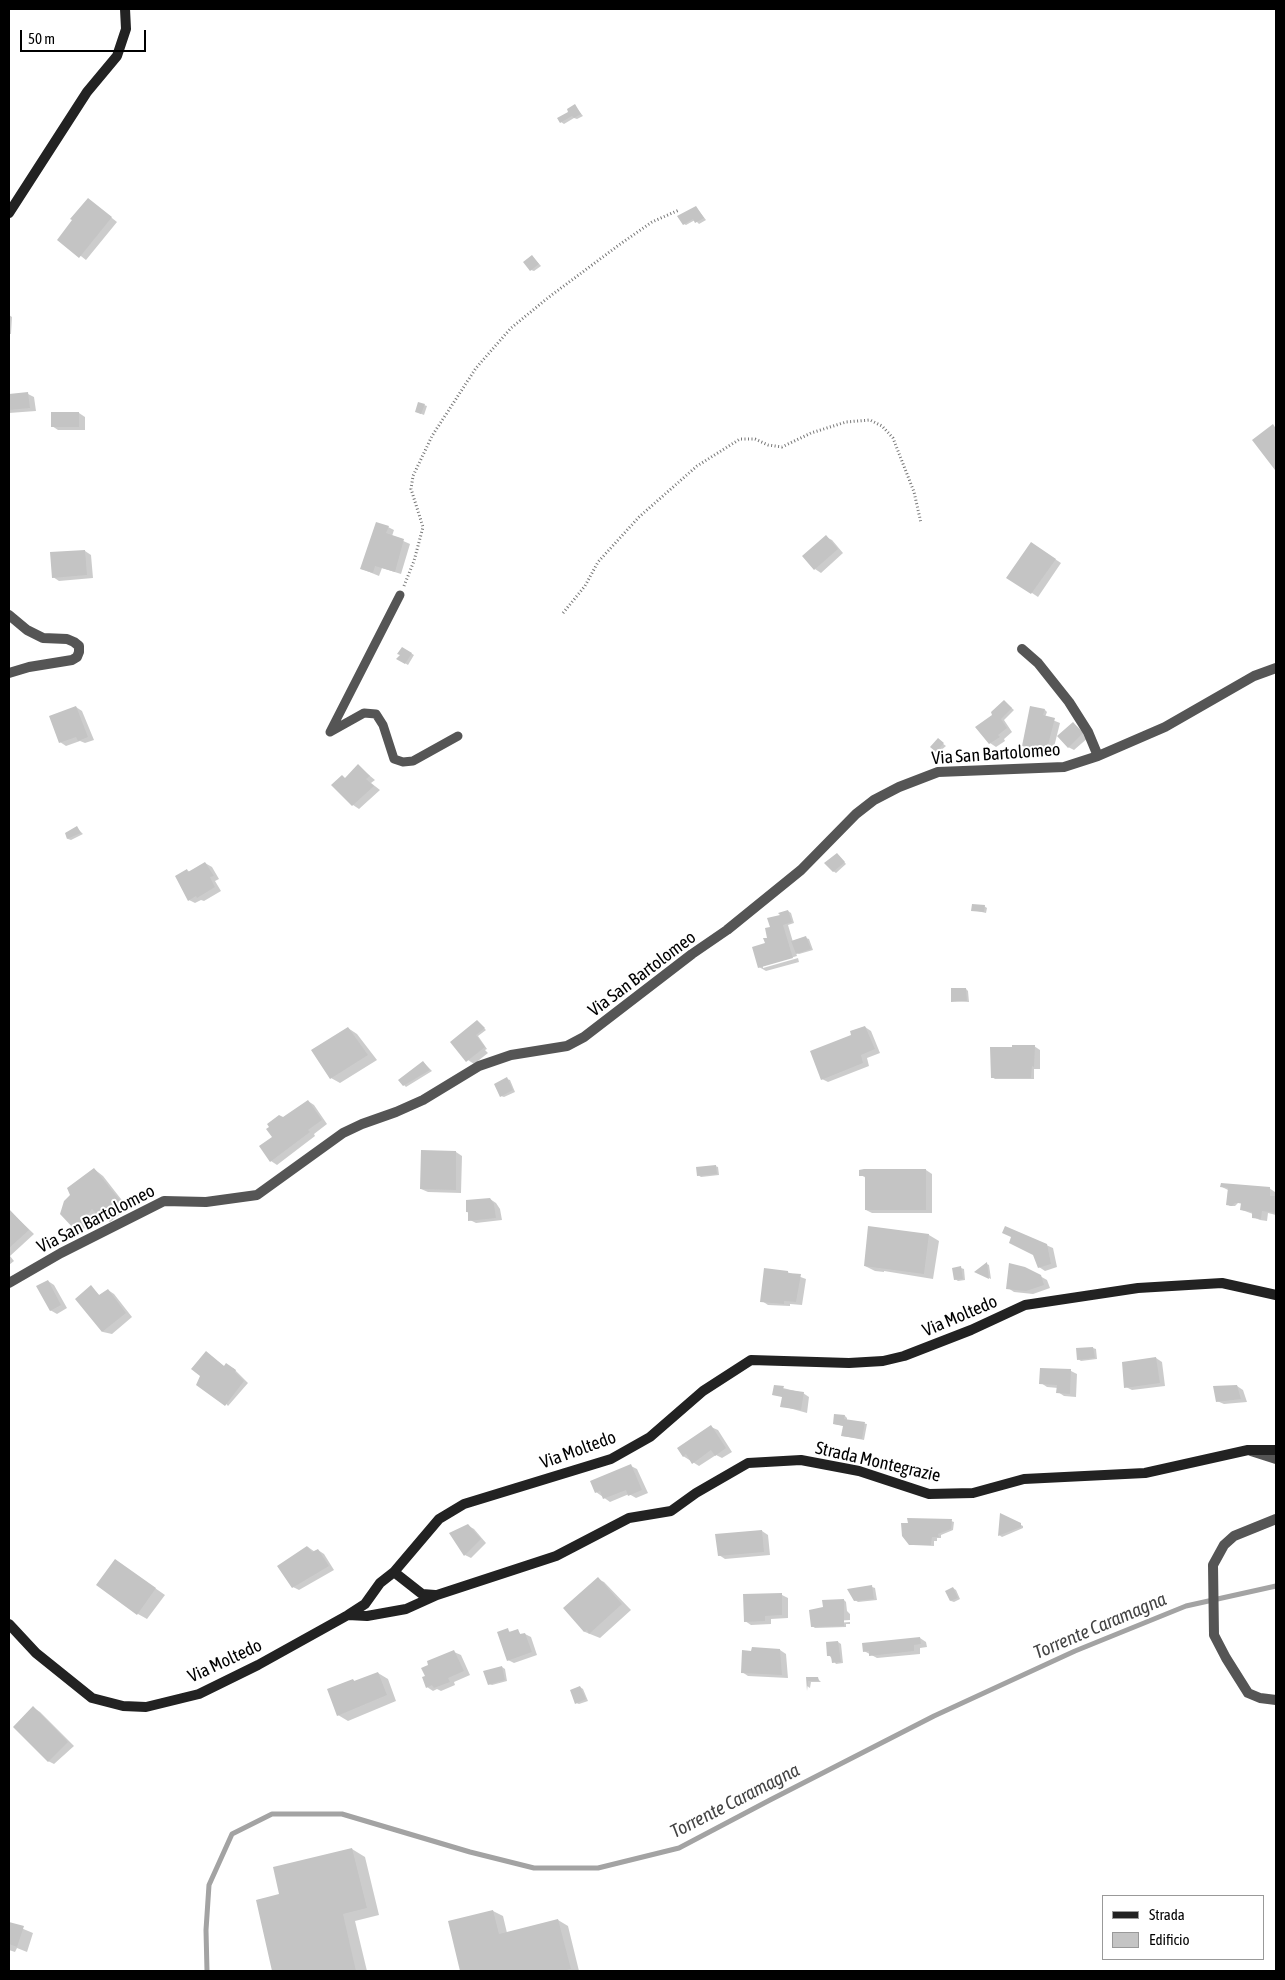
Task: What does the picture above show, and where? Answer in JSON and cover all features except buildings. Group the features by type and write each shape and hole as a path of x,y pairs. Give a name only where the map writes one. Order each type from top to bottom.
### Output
{"street":[{"path":"9,213 88,92 117,56 126,29 125,9"},
{"path":"9,615 27,630 44,638 67,639 74,642 79,646 79,652 77,657 72,660 29,667 9,673"},
{"path":"1022,649 1038,663 1069,702 1088,732 1098,756"},
{"name":"Via San Bartolomeo","path":"9,1283 164,1201 206,1202 257,1194 343,1133 423,1100 479,1066 511,1055 566,1046 584,1037 692,954 727,930 801,870 856,814 874,800 898,787 938,772 1064,767 1098,756 1165,727 1254,676 1276,668"},
{"name":"Via Moltedo","path":"9,1624 36,1653 92,1698 123,1706 146,1707 199,1694 258,1665 365,1604 380,1583 394,1572 439,1519 447,1514 464,1504 611,1459 650,1437 703,1391 751,1360 848,1363 883,1361 904,1356 971,1330 1025,1305 1138,1288 1222,1283 1276,1294"},
{"path":"1248,1450 1276,1459"},
{"name":"Strada Montegrazie","path":"348,1615 387,1614 406,1609 437,1595 556,1556 630,1518 671,1511 696,1493 748,1463 801,1460 859,1471 929,1494 947,1494 973,1493 1024,1479 1145,1473 1248,1450 1276,1450"},
{"path":"1276,1519 1234,1536 1224,1545 1213,1565 1214,1634 1226,1658 1248,1693 1260,1698 1276,1700"},
{"path":"394,1572 422,1594 437,1595"}],"lane":[{"path":"400,595 330,732 364,713 376,714 383,725 394,759 403,762 413,761 458,736"}],"path":[{"path":"400,595 414,561 423,527 411,490 414,476 432,436 476,368 511,328 549,297 652,222 679,210"},
{"path":"563,613 585,586 598,562 639,517 697,466 740,439 755,439 768,445 782,447 811,433 846,422 870,420 882,426 893,438 914,492 921,523"}],"waterway":[{"name":"Torrente Caramagna","path":"207,1971 206,1930 209,1885 232,1834 272,1814 342,1814 470,1852 534,1868 598,1868 679,1848 934,1716 1075,1651 1186,1606 1276,1586"}]}
